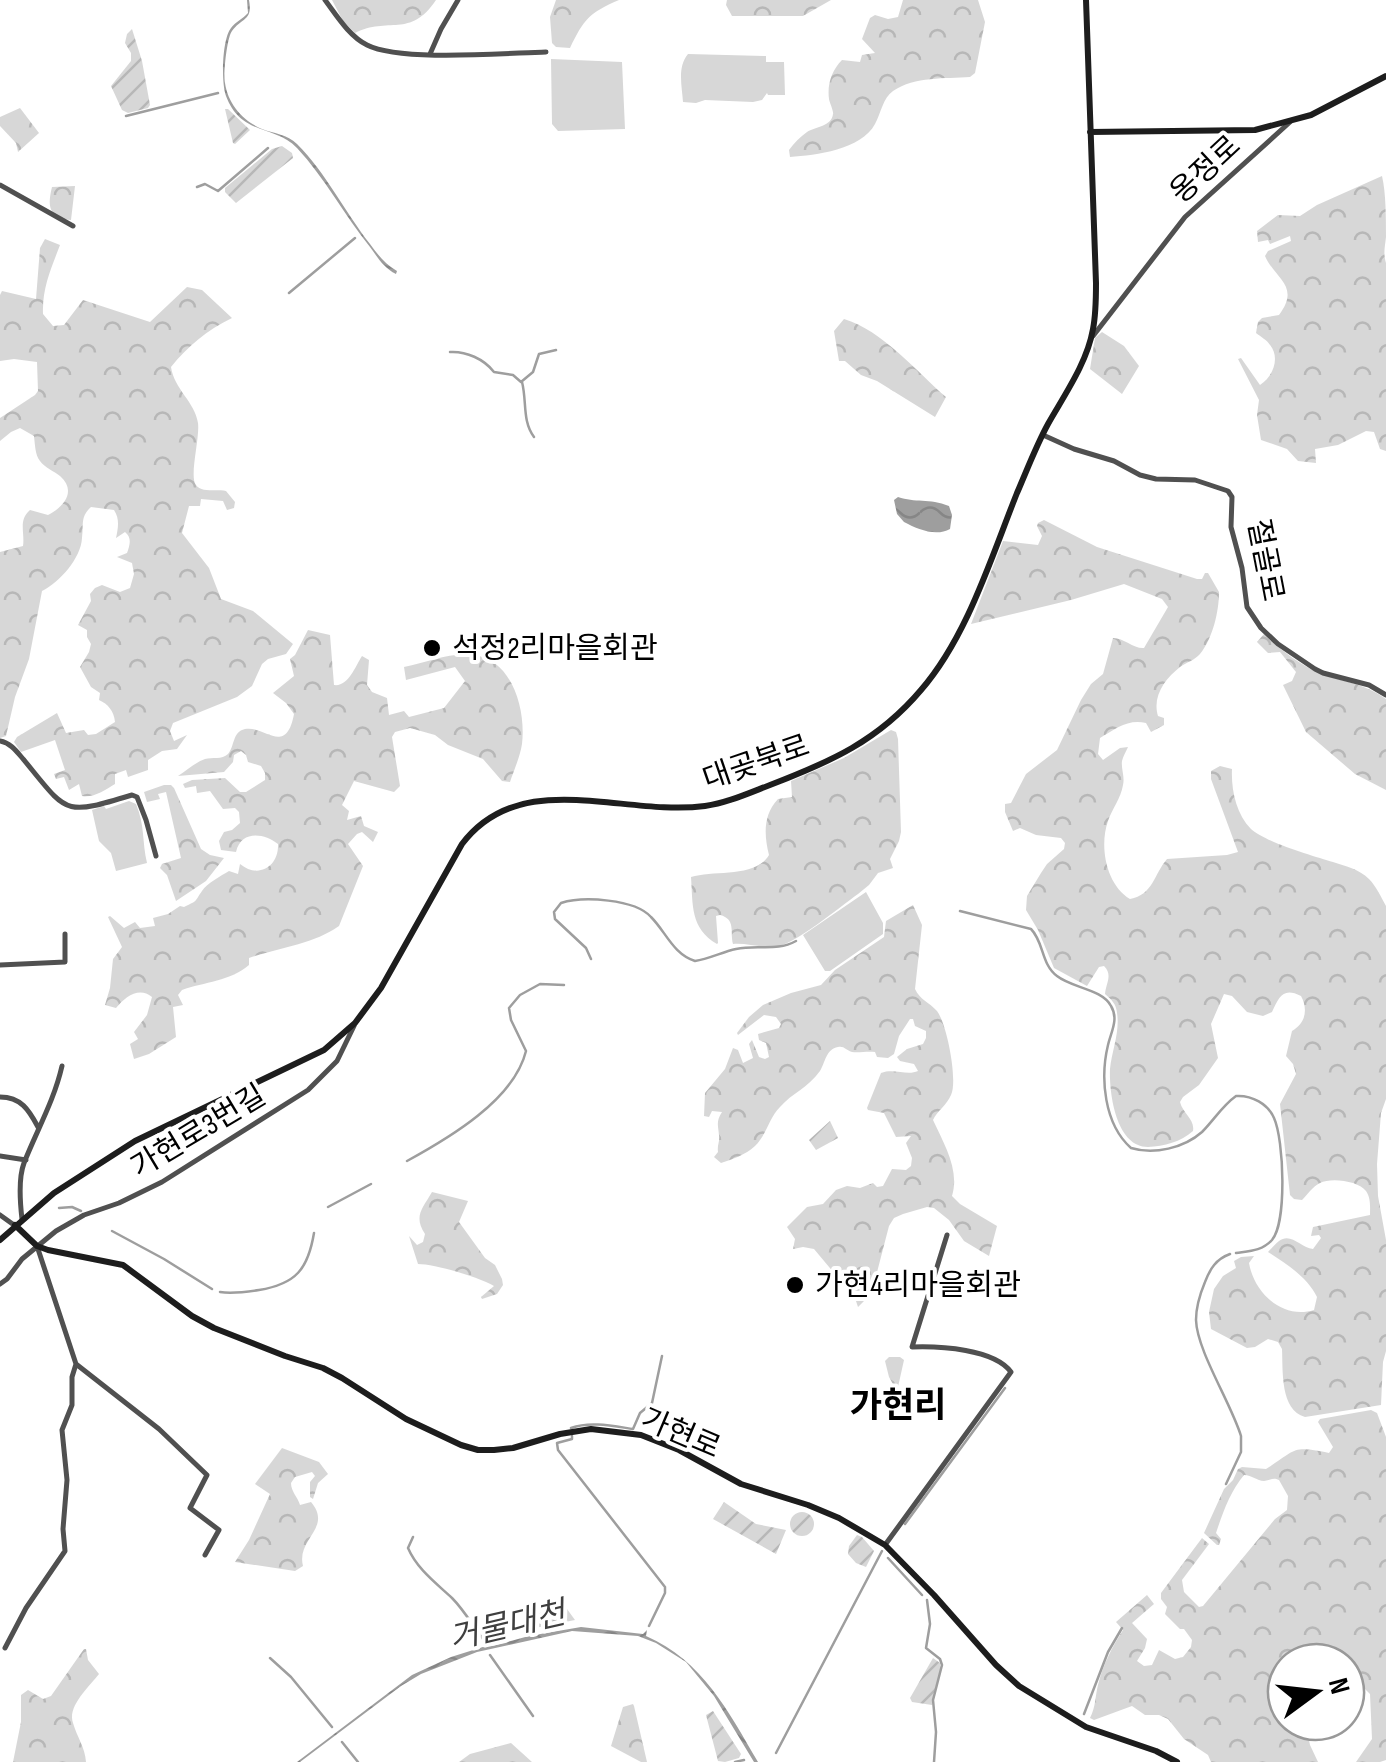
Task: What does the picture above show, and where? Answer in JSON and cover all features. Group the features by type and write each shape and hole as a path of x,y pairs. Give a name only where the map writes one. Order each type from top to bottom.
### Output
{"street":[{"path":"326,0 350,32 364,44 382,50 430,54 546,52"},
{"path":"430,54 458,0"},
{"name":"대곶북로","path":"2,1238 54,1193 134,1141 335,1042 355,1024 381,988 462,844 490,817 519,803 549,799 687,807 719,803 827,762 865,742 923,688 950,650 1042,435 1091,339 1096,284 1086,0"},
{"name":"옹정로","path":"1091,339 1185,216 1290,122 1329,107 1386,76"},
{"path":"1089,109 1097,124 1114,132"},
{"path":"1090,132 1240,132 1290,122"},
{"path":"1090,160 1098,139 1114,132"},
{"path":"0,184 73,226"},
{"name":"절골로","path":"1042,435 1074,450 1114,461 1140,475 1195,480 1228,492 1232,497 1232,527 1248,608 1261,628 1323,673 1369,685 1386,695"},
{"path":"0,741 10,744 64,805 76,808 137,797 156,856"},
{"path":"0,965 65,962 65,934"},
{"name":"가현로3번길","path":"34,1243 84,1215 162,1182 308,1090 337,1061 355,1024"},
{"path":"5,1648 26,1608 65,1551 67,1480 62,1430 72,1405 76,1364 27,1229 20,1199 23,1166 55,1094 62,1066"},
{"path":"0,1097 21,1103 38,1128"},
{"path":"0,1156 26,1160"},
{"path":"0,1215 34,1243"},
{"name":"가현로","path":"2,1238 20,1235 65,1255 122,1265 202,1321 323,1368 390,1410 461,1445 494,1450 591,1430 640,1434 741,1484 840,1518 884,1545 1019,1686 1086,1727 1177,1762"},
{"path":"884,1545 1011,1372 1005,1364 979,1353 941,1346 912,1347 948,1235"},
{"path":"0,1284 34,1243"},
{"path":"76,1364 98,1378 207,1475 190,1508 219,1530 205,1555"}],"green space":[{"path":"332,0 436,0 408,23 355,33"},
{"path":"556,0 619,0 588,18 570,48 552,43 550,17"},
{"path":"727,0 831,0 803,16 732,16"},
{"path":"903,0 978,0 985,22 975,73 970,77 930,79 902,86 890,94 875,124 859,140 837,150 790,157 789,150 800,138 832,118 829,88 838,64 842,60 860,62 862,55 875,53 862,39 870,18 898,17"},
{"path":"132,29 150,105 128,113 122,110 111,86 131,61 125,43"},
{"path":"688,54 766,56 766,62 784,62 785,95 767,93 762,100 753,102 683,102 681,71"},
{"path":"551,59 622,62 625,129 558,131 552,124"},
{"path":"20,108 39,133 18,152 16,143 0,126 0,117"},
{"path":"225,109 250,130 235,144 233,143"},
{"path":"282,146 293,158 236,203 225,192 272,149"},
{"path":"1382,176 1386,222 1386,451 1380,449 1374,432 1366,431 1338,445 1315,449 1316,463 1298,461 1287,449 1261,440 1259,400 1238,359 1260,385 1268,378 1275,356 1269,343 1256,333 1258,322 1279,315 1288,297 1284,283 1265,256 1291,241 1290,236 1270,244 1268,240 1258,242 1257,231 1278,215 1300,216"},
{"path":"75,186 71,220 54,214 50,205 52,187"},
{"path":"45,239 60,245 43,305 43,314 53,326 64,325 83,300 150,322 187,287 202,290 232,318 198,339 171,367 198,423 194,481 205,490 226,491 235,502 234,508 227,510 223,501 201,499 200,506 189,506 182,533 209,568 221,599 253,611 293,644 286,654 262,664 252,686 237,697 173,723 170,731 174,741 187,735 177,749 162,751 148,760 148,770 128,777 126,770 115,774 115,784 86,796 82,796 79,784 69,790 64,777 56,779 54,774 65,770 55,740 21,752 14,742 57,713 66,733 84,730 88,735 96,734 115,722 112,711 99,700 100,693 91,687 80,667 91,644 87,630 78,625 95,588 102,585 120,592 130,588 132,563 117,557 127,553 130,539 125,532 116,538 118,520 114,510 91,507 85,514 81,546 74,561 42,591 29,659 6,736 0,738 0,552 23,546 23,522 30,510 48,515 59,508 68,493 60,476 38,459 34,436 20,428 0,441 0,418 38,391 37,362 0,361 0,295 2,291 36,299 40,248"},
{"path":"844,319 872,332 946,397 935,417 861,375 845,361 839,361 834,331"},
{"path":"1102,332 1124,346 1139,366 1122,394 1090,369 1095,338"},
{"path":"1044,520 1097,547 1197,579 1208,573 1219,592 1205,648 1169,677 1158,695 1158,716 1164,718 1164,725 1151,732 1146,723 1133,722 1100,738 1098,754 1103,760 1128,747 1122,761 1122,790 1108,821 1104,842 1110,875 1122,893 1130,899 1144,893 1167,859 1238,852 1211,779 1211,771 1220,766 1232,769 1236,801 1251,829 1278,844 1361,873 1374,885 1386,906 1386,1099 1381,1113 1377,1164 1386,1240 1386,1351 1381,1405 1305,1417 1291,1407 1287,1398 1278,1342 1268,1339 1247,1348 1211,1329 1209,1312 1214,1289 1223,1276 1236,1268 1234,1261 1241,1257 1254,1256 1249,1263 1252,1274 1272,1302 1291,1311 1314,1310 1317,1297 1308,1283 1268,1252 1288,1238 1313,1249 1321,1238 1311,1236 1313,1227 1370,1215 1368,1194 1351,1182 1325,1181 1302,1200 1290,1195 1280,1104 1296,1074 1286,1056 1292,1031 1304,1015 1301,996 1286,993 1272,1012 1263,1016 1247,1012 1232,996 1224,994 1211,1024 1218,1058 1199,1085 1180,1102 1193,1131 1166,1144 1137,1145 1122,1129 1113,1104 1110,1069 1118,1020 1115,1005 1105,994 1107,969 1099,967 1087,986 1054,968 1026,910 1027,896 1065,843 1061,838 1036,835 1020,828 1013,831 1005,804 1011,803 1026,774 1057,750 1081,700 1103,674 1113,638 1144,648 1168,607 1162,599 1124,584 971,624 1003,541 1038,545 1042,536 1037,526"},
{"path":"308,630 330,635 334,685 347,680 362,656 369,660 367,685 372,692 387,698 389,715 404,711 409,717 444,708 465,681 455,667 406,680 404,667 465,654 499,666 514,689 522,717 522,744 510,782 502,781 483,759 448,745 435,735 410,728 395,732 392,737 400,786 394,792 354,781 342,805 349,811 347,820 361,816 364,826 378,832 373,842 362,832 348,844 363,866 339,926 307,941 249,958 249,965 234,975 182,990 178,995 183,1005 173,1007 176,1037 134,1059 130,1044 138,1039 134,1032 147,1015 152,997 137,993 116,1008 105,1005 113,959 122,947 108,917 124,928 135,922 140,928 155,926 153,918 194,902 214,880 229,871 238,874 240,864 260,870 275,859 278,844 260,836 243,840 236,852 221,850 219,841 224,832 240,823 239,812 235,808 223,809 210,791 197,793 196,786 185,788 183,784 225,778 240,792 246,792 265,780 261,766 248,762 241,751 224,772 178,776 202,760 226,756 236,736 245,729 280,737 286,734 294,714 273,693 294,676 290,659"},
{"path":"1264,634 1310,669 1370,689 1386,699 1386,790 1355,774 1306,732 1283,685 1292,681 1296,672 1280,652 1268,653 1257,642"},
{"path":"891,730 898,739 901,832 890,859 893,868 878,873 858,894 783,945 733,944 730,923 720,915 716,916 718,943 708,938 697,923 691,877 745,870 763,862 769,855 767,818 778,799 792,797 791,781 844,758"},
{"path":"164,785 174,788 201,849 224,858 206,881 176,901 167,875 160,868 181,858 166,792 158,794 160,799 147,802 144,792"},
{"path":"129,801 136,804 139,812 147,863 116,871 111,853 99,841 92,810"},
{"path":"866,892 883,923 883,934 825,971 803,935"},
{"path":"913,905 922,925 915,989 941,1018 952,1066 951,1095 933,1120 952,1167 952,1196 997,1226 989,1256 964,1241 949,1220 934,1208 894,1218 875,1280 858,1307 855,1298 814,1249 793,1249 795,1239 787,1227 807,1207 823,1204 836,1190 873,1183 883,1186 892,1169 906,1170 911,1166 906,1143 911,1136 896,1137 884,1113 867,1108 881,1073 918,1071 914,1064 897,1057 923,1044 926,1031 910,1019 894,1054 888,1058 877,1057 875,1052 834,1048 815,1077 776,1111 755,1146 721,1163 714,1157 718,1152 722,1112 712,1111 709,1117 704,1116 705,1093 725,1069 733,1048 738,1050 743,1063 753,1058 749,1044 752,1040 759,1057 769,1057 766,1043 759,1040 758,1034 781,1024 776,1017 764,1015 738,1035 749,1017 763,1005 821,985 835,970 884,937 886,921"},
{"path":"830,1121 838,1138 816,1150 809,1140"},
{"path":"432,1192 468,1201 459,1222 485,1258 495,1265 503,1285 497,1294 482,1299 494,1286 418,1264 409,1236 417,1245 423,1242 420,1217"},
{"path":"889,1357 904,1360 898,1387 889,1377 885,1361"},
{"path":"1371,1410 1377,1413 1386,1437 1386,1760 1356,1762 1372,1739 1366,1642 1266,1642 1266,1742 1309,1742 1318,1762 1211,1762 1208,1755 1159,1715 1145,1715 1132,1706 1094,1720 1090,1718 1102,1670 1123,1630 1116,1622 1147,1595 1154,1604 1132,1623 1147,1639 1137,1661 1144,1666 1152,1665 1159,1650 1175,1659 1183,1657 1192,1640 1165,1614 1167,1607 1161,1593 1202,1538 1209,1544 1182,1580 1184,1592 1199,1607 1203,1606 1275,1519 1287,1510 1288,1496 1279,1480 1261,1481 1244,1475 1224,1510 1216,1533 1221,1539 1217,1545 1204,1533 1224,1489 1242,1467 1266,1469 1300,1450 1329,1453 1333,1447 1318,1422"},
{"path":"282,1448 319,1462 328,1474 318,1483 313,1499 312,1472 295,1477 291,1483 300,1505 311,1502 318,1519 304,1548 303,1566 295,1571 235,1562 270,1494 255,1484"},
{"path":"724,1502 756,1524 786,1530 776,1554 713,1519"},
{"path":"797,1512 807,1512 814,1524 807,1536 797,1536 790,1529 790,1519"},
{"path":"857,1535 874,1551 866,1567 848,1554"},
{"path":"559,1598 575,1620 520,1631 520,1629"},
{"path":"84,1649 99,1674 73,1710 86,1762 13,1762 21,1722 21,1695 28,1690 43,1699 51,1696"},
{"path":"933,1658 940,1668 932,1705 912,1702 910,1698"},
{"path":"633,1704 647,1762 611,1746 623,1707"},
{"path":"713,1711 741,1754 739,1758 718,1761 706,1715"},
{"path":"511,1743 532,1762 459,1762 470,1754"}],"water":[{"path":"247,0 249,12 232,31 226,56 225,83 233,105 255,126 297,144 396,274 379,259 297,148 249,124 232,109 224,90 224,51 231,28 248,13"},
{"path":"898,497 949,506 950,529 933,532 904,522 897,514 894,500"},
{"path":"581,1627 643,1634 647,1630 646,1636 666,1646 683,1659 699,1673 758,1762 754,1762 714,1696 686,1662 638,1636 572,1631 477,1652 421,1674 297,1762 412,1675 486,1643 492,1646"}],"waterway":[{"path":"126,116 218,93"},
{"path":"197,187 205,184 218,191 268,148"},
{"path":"289,293 355,238"},
{"path":"450,352 474,357 494,372 513,375 521,382 533,372 539,354 556,350"},
{"path":"522,382 526,418 534,437"},
{"path":"591,959 586,948 555,919 554,912 561,903 595,900 633,906 651,917 675,948 695,961 736,949 796,941"},
{"path":"960,911 1031,929 1052,971 1107,1000 1114,1021 1106,1058 1106,1100 1115,1126 1131,1148 1159,1150 1187,1142 1236,1096 1253,1099 1268,1109 1280,1144 1282,1180 1277,1230 1268,1244 1236,1253"},
{"path":"407,1161 478,1116 508,1086 526,1051 509,1008 520,995 540,984 564,985"},
{"path":"328,1207 371,1184"},
{"path":"59,1208 81,1211"},
{"path":"112,1231 212,1289"},
{"path":"220,1292 259,1290 291,1279 304,1265 314,1233"},
{"path":"1226,1484 1241,1452 1241,1436 1202,1347 1196,1320 1209,1273 1230,1254"},
{"path":"571,1428 594,1424 633,1429 640,1413 652,1403 662,1356"},
{"path":"905,1524 1005,1388"},
{"path":"572,1436 557,1443 558,1450 665,1587 649,1626"},
{"name":"거물대천","path":"413,1537 408,1548 416,1563 456,1603 483,1639"},
{"path":"776,1753 882,1551"},
{"path":"888,1558 922,1595"},
{"path":"927,1600 930,1624 926,1648 942,1665 933,1700 934,1762"},
{"path":"1084,1714 1108,1652 1122,1628"},
{"name":"거물대천","path":"490,1655 533,1716"},
{"path":"270,1658 332,1727"},
{"path":"342,1742 358,1762"},
{"path":"735,1762 744,1760"}],"place":[{"name":"석정2리마을회관","path":"432,648"},
{"name":"가현4리마을회관","path":"795,1285"}],"district":[{"name":"가현리","path":"898,1405"}]}
